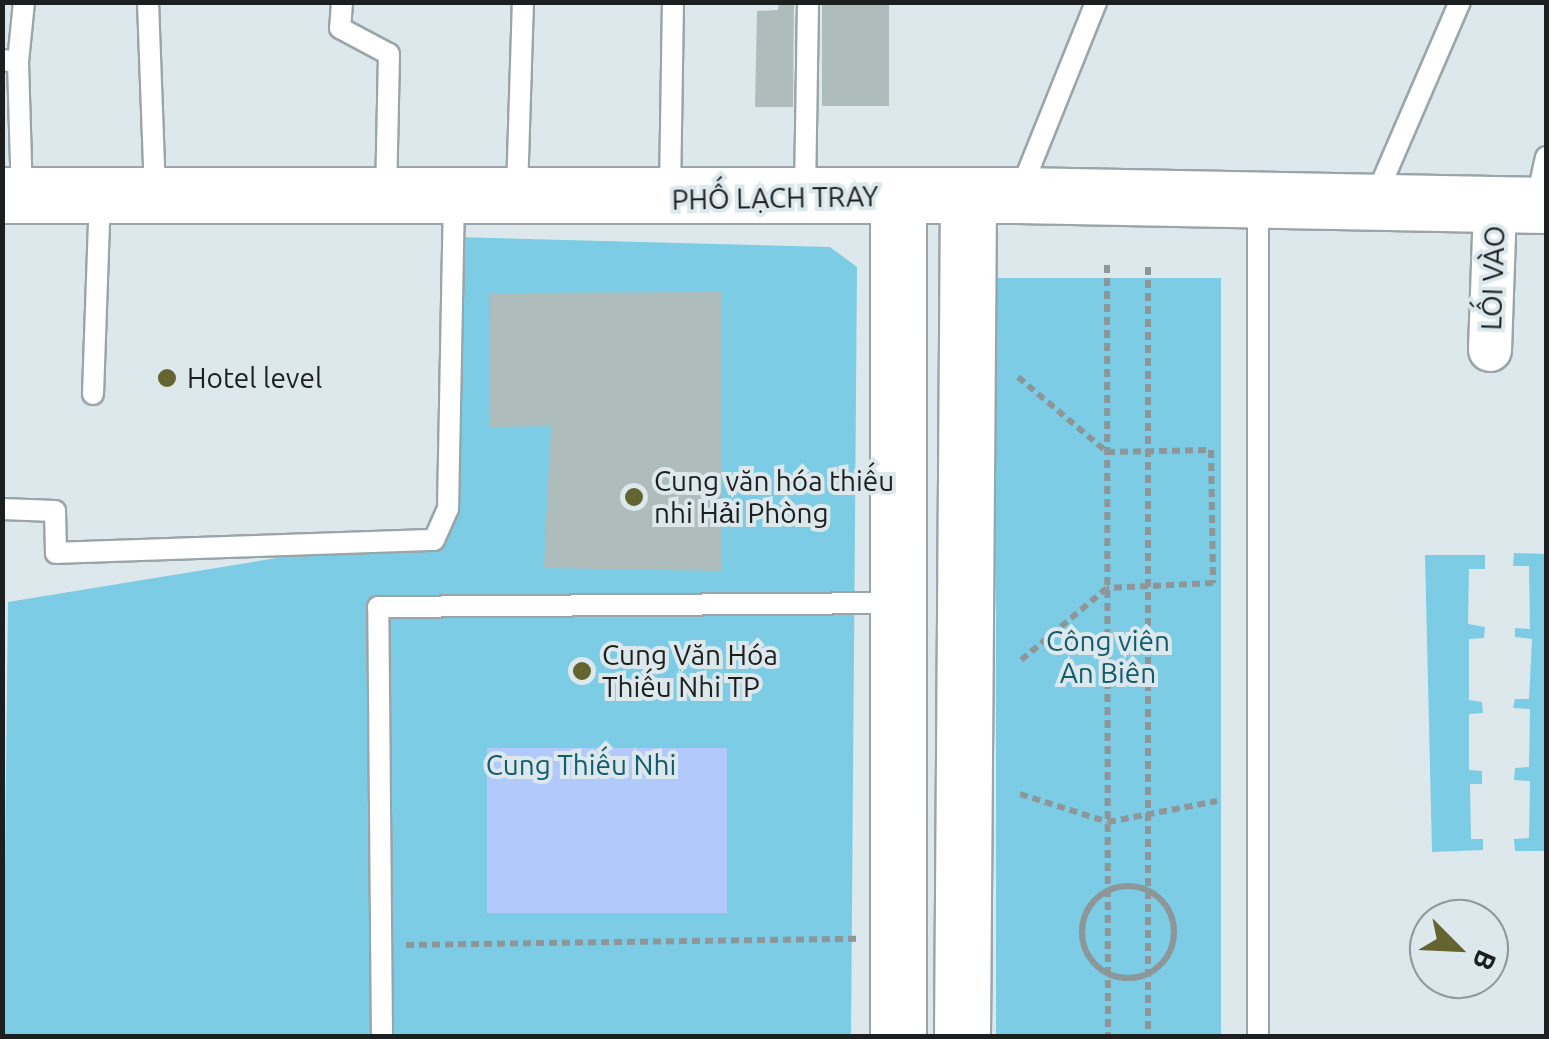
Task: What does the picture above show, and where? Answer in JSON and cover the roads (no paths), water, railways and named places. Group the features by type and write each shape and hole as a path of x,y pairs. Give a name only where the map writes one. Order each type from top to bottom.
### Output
{"main road":[{"name":"PHỐ LẠCH TRAY","path":"12,195 386,194 670,199 993,196 1371,207 1531,193"},
{"path":"962,1036 993,196"},
{"path":"898,197 898,1036"},
{"path":"899,929 963,932"}],"street":[{"name":"LỐI VÀO","path":"1490,350 1531,193"}],"lane":[{"path":"12,195 10,61 24,2"},
{"path":"148,2 155,196"},
{"path":"342,2 340,28 388,54 386,194"},
{"path":"670,199 673,2"},
{"path":"804,196 808,2"},
{"path":"993,196 1096,2"},
{"path":"1371,207 1460,2"},
{"path":"516,198 523,3"},
{"path":"93,394 100,196"},
{"path":"2,509 54,511 56,553 434,540 448,509 454,198"},
{"path":"1258,201 1258,1036"},
{"path":"382,1036 378,608 899,603"}],"place":[{"name":"Hotel level","path":"167,378"},
{"name":"Cung văn hóa thiếu nhi Hải Phòng","path":"634,497"},
{"name":"Cung Văn Hóa Thiếu Nhi TP","path":"582,671"}],"park label":[{"name":"Công viên An Biên","path":"1108,657"},
{"name":"Cung Thiếu Nhi","path":"581,765"}]}
